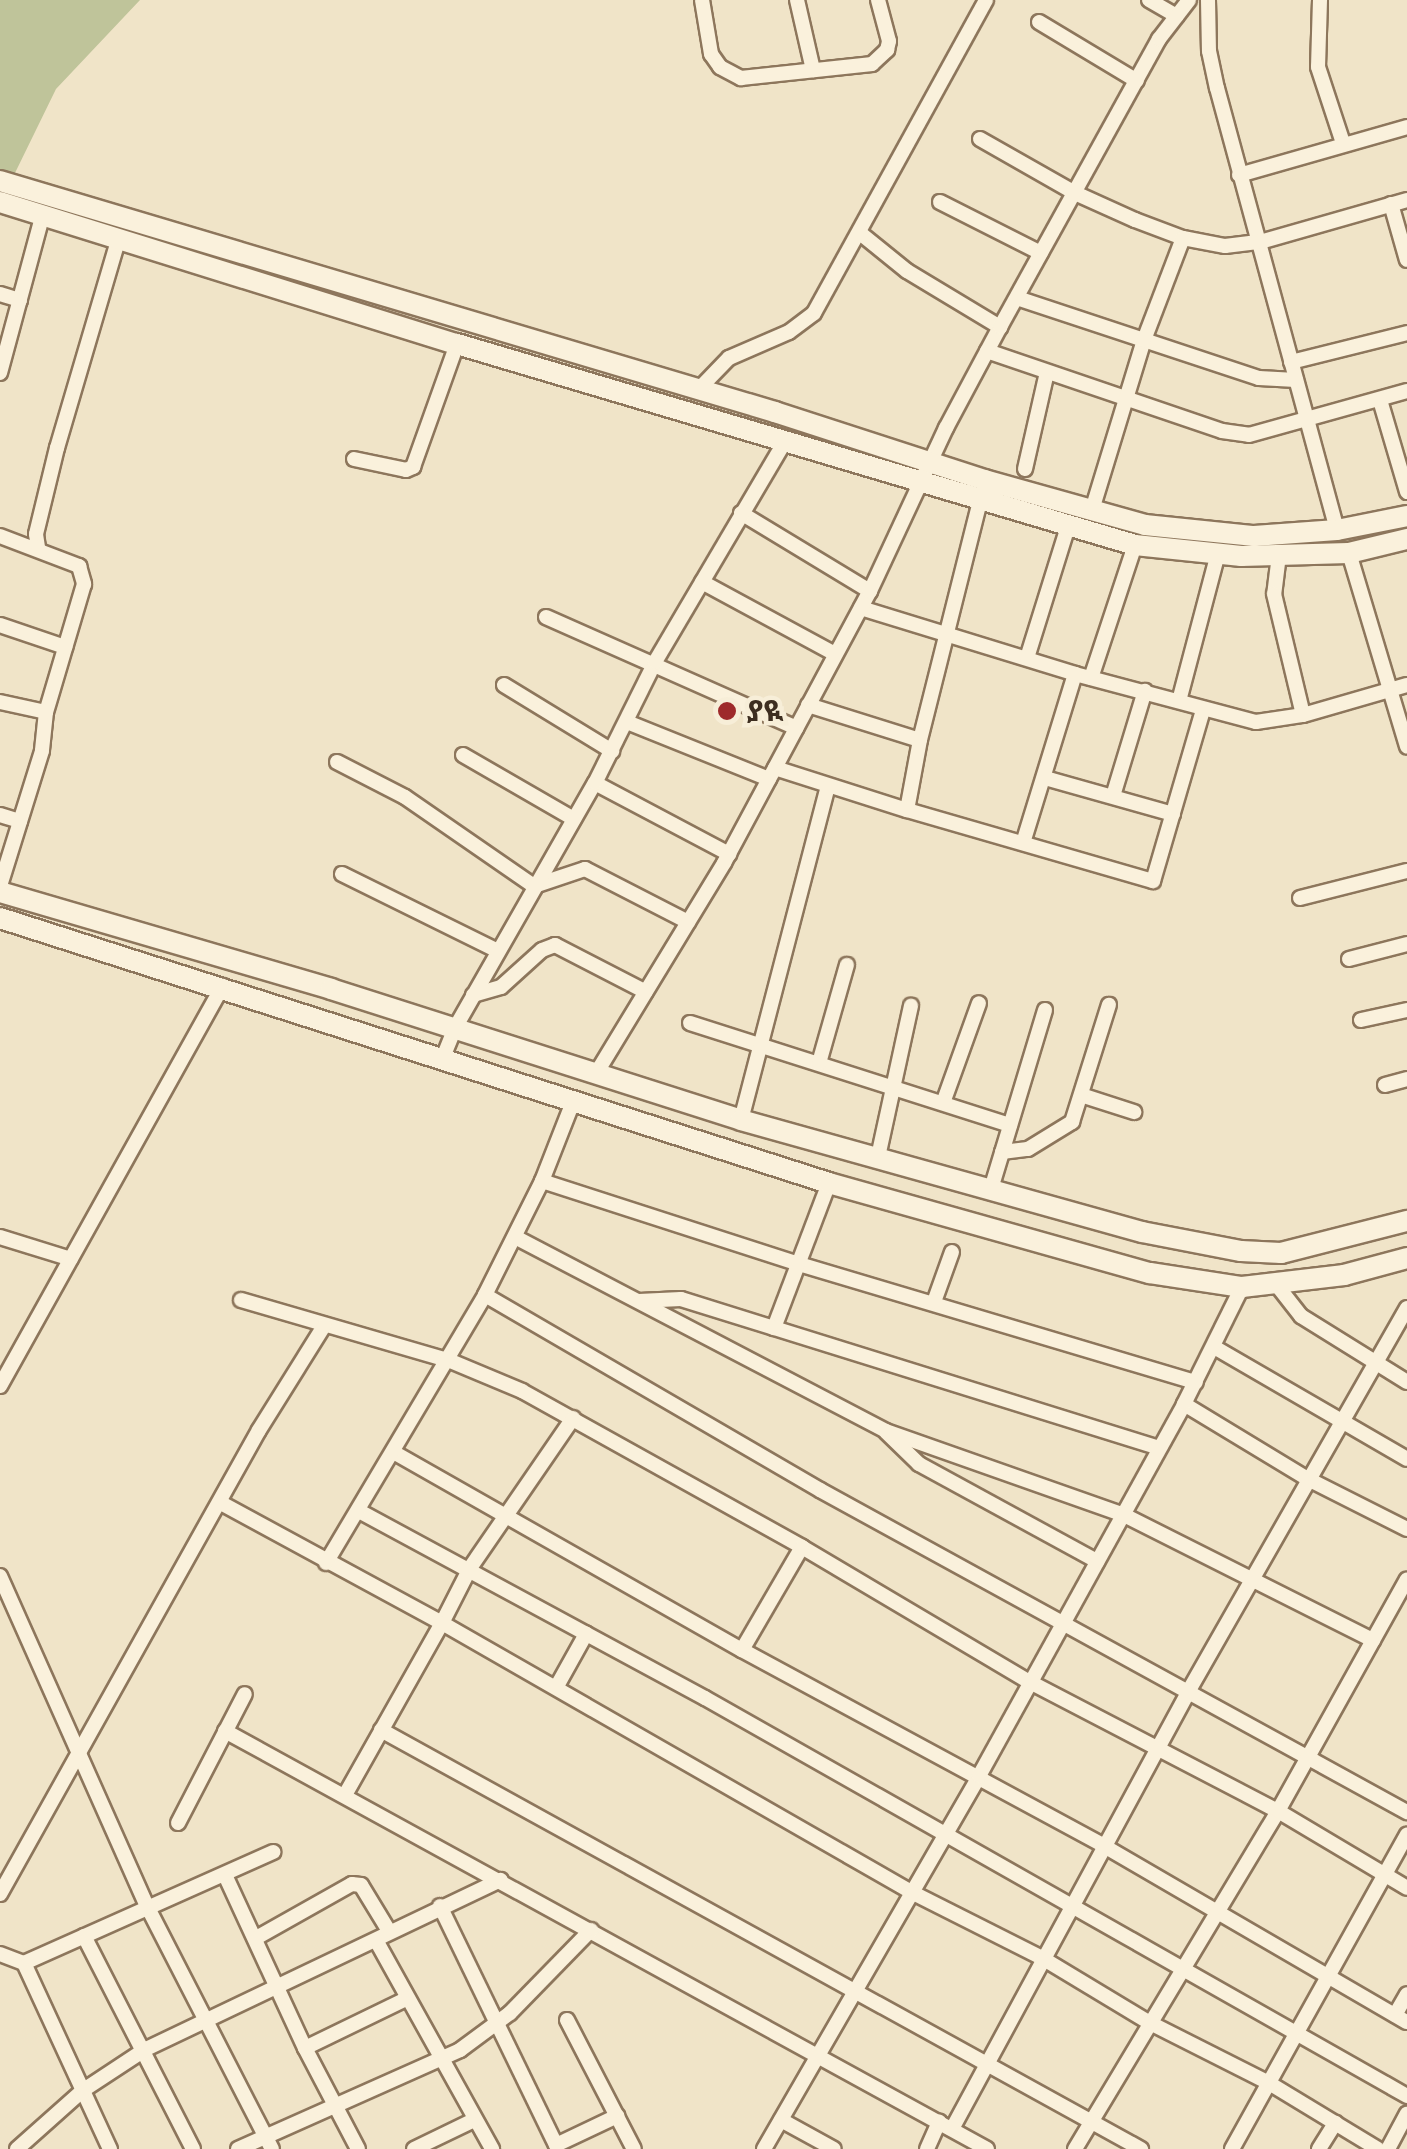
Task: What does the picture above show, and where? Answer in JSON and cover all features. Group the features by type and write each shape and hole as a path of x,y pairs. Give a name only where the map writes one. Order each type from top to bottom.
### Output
{"main road":[{"path":"0,181 1145,525 1254,536 1337,530 1407,516"},
{"path":"0,202 456,344 1135,545 1280,555 1349,553 1407,539"},
{"path":"0,889 741,1120 1142,1232 1241,1251 1281,1253 1407,1221"},
{"path":"1,922 223,986 572,1102 830,1182 1150,1274 1242,1287 1344,1275 1407,1258"}],"street":[{"path":"702,0 711,54 730,74 741,78 872,64 882,57 889,41 878,0"},
{"path":"797,0 813,70"},
{"path":"697,391 729,358 789,332 814,313 986,0"},
{"path":"1148,0 1177,16"},
{"path":"597,1072 729,854 861,608 987,351 1137,80 1189,0"},
{"path":"1208,0 1209,50 1337,530"},
{"path":"1320,0 1318,66 1343,143"},
{"path":"1039,22 1137,80"},
{"path":"1240,175 1407,126"},
{"path":"980,139 1074,193 1183,238 1225,246 1260,242 1399,202 1407,260"},
{"path":"940,202 1041,253"},
{"path":"0,373 43,214"},
{"path":"860,233 908,271 1000,327"},
{"path":"38,547 36,534 57,448 119,238"},
{"path":"1092,510 1144,340 1183,238"},
{"path":"0,294 20,300"},
{"path":"1016,298 1258,378 1296,380"},
{"path":"1291,362 1407,332"},
{"path":"354,458 406,470 413,467 456,344"},
{"path":"987,351 1222,432 1249,435 1309,422 1407,391"},
{"path":"1026,468 1047,372"},
{"path":"1380,400 1407,492"},
{"path":"442,1060 455,1028 595,783 655,662 785,441"},
{"path":"908,810 920,740 980,501"},
{"path":"741,513 870,590"},
{"path":"1028,658 1068,526"},
{"path":"0,536 38,547 80,566 84,584 46,712 42,751 0,889"},
{"path":"1091,678 1135,545"},
{"path":"1179,701 1218,553"},
{"path":"1349,553 1407,746"},
{"path":"1280,555 1274,594 1303,716"},
{"path":"702,582 834,654"},
{"path":"861,608 1075,674 1256,722 1303,716 1407,685"},
{"path":"546,617 655,662 796,728"},
{"path":"0,625 65,647"},
{"path":"1023,843 1075,674"},
{"path":"504,685 612,751"},
{"path":"1112,796 1145,691"},
{"path":"0,702 46,712"},
{"path":"808,705 920,740"},
{"path":"627,722 772,774 1153,882 1203,710"},
{"path":"463,755 574,819"},
{"path":"338,762 405,796 534,886"},
{"path":"1045,778 1173,814"},
{"path":"595,783 729,854"},
{"path":"741,1120 828,787"},
{"path":"0,815 20,821"},
{"path":"534,886 586,869 688,922"},
{"path":"1300,898 1407,871"},
{"path":"342,874 498,951"},
{"path":"1350,959 1407,944"},
{"path":"474,995 501,987 542,950 555,945 646,992"},
{"path":"820,1063 846,964"},
{"path":"0,1386 223,986"},
{"path":"943,1103 979,1003"},
{"path":"1002,1152 1028,1149 1058,1135 1072,1122 1109,1005"},
{"path":"878,1157 911,1006"},
{"path":"991,1189 1045,1010"},
{"path":"1361,1020 1407,1010"},
{"path":"690,1023 1010,1125"},
{"path":"1385,1084 1407,1078"},
{"path":"1081,1095 1134,1112"},
{"path":"326,1562 395,1453 486,1294 542,1181 572,1102"},
{"path":"542,1181 799,1264 1196,1382"},
{"path":"774,1328 830,1182"},
{"path":"0,1237 71,1259"},
{"path":"515,1237 886,1431 1122,1514 1254,1577 1372,1640"},
{"path":"934,1302 952,1252"},
{"path":"1276,1284 1301,1316 1407,1382"},
{"path":"764,2149 820,2059 979,1776 1196,1382 1242,1287"},
{"path":"486,1294 820,1490 1407,1812"},
{"path":"638,1301 681,1299 1159,1448"},
{"path":"241,1300 448,1360 573,1418 1028,1681 1278,1811 1407,1888"},
{"path":"927,2149 986,2065 1188,1692 1407,1308"},
{"path":"0,1894 259,1430 324,1326"},
{"path":"1214,1347 1407,1459"},
{"path":"1184,1404 1308,1479 1407,1529"},
{"path":"345,1795 470,1568 573,1418"},
{"path":"886,1431 919,1464 1096,1561"},
{"path":"395,1453 742,1650 979,1776 1218,1910 1401,2019 1407,1994"},
{"path":"221,1503 557,1686 669,1755 913,1892 1044,1959 1150,2024 1268,2083 1378,2149"},
{"path":"358,1511 470,1568 1407,2096"},
{"path":"742,1650 802,1547"},
{"path":"0,1576 147,1906 209,2020 268,2142"},
{"path":"1075,2149 1278,1811 1407,1580"},
{"path":"557,1686 586,1634"},
{"path":"178,1823 245,1694"},
{"path":"380,1730 1140,2149"},
{"path":"225,1731 986,2149"},
{"path":"1232,2149 1407,1834"},
{"path":"0,1954 24,1963 273,1852"},
{"path":"225,1874 305,2048 358,2149"},
{"path":"17,2149 82,2091 146,2049 501,1880"},
{"path":"256,1938 352,1884 360,1885 389,1930"},
{"path":"440,1906 554,2148 617,2116"},
{"path":"238,2149 268,2142 335,2105 443,2060 495,2024 592,1930"},
{"path":"84,1936 146,2049 194,2149"},
{"path":"376,1942 492,2149"},
{"path":"24,1963 110,2149"},
{"path":"305,2048 408,1998"},
{"path":"566,2020 634,2149"},
{"path":"1388,2149 1407,2114"},
{"path":"414,2149 474,2120"},
{"path":"781,2120 834,2149"},
{"path":"1319,2149 1335,2123"}],"green space":[{"path":"0,0 140,0 56,89 14,175 0,171"}],"place":[{"name":"ያዪ","path":"727,711"}]}
